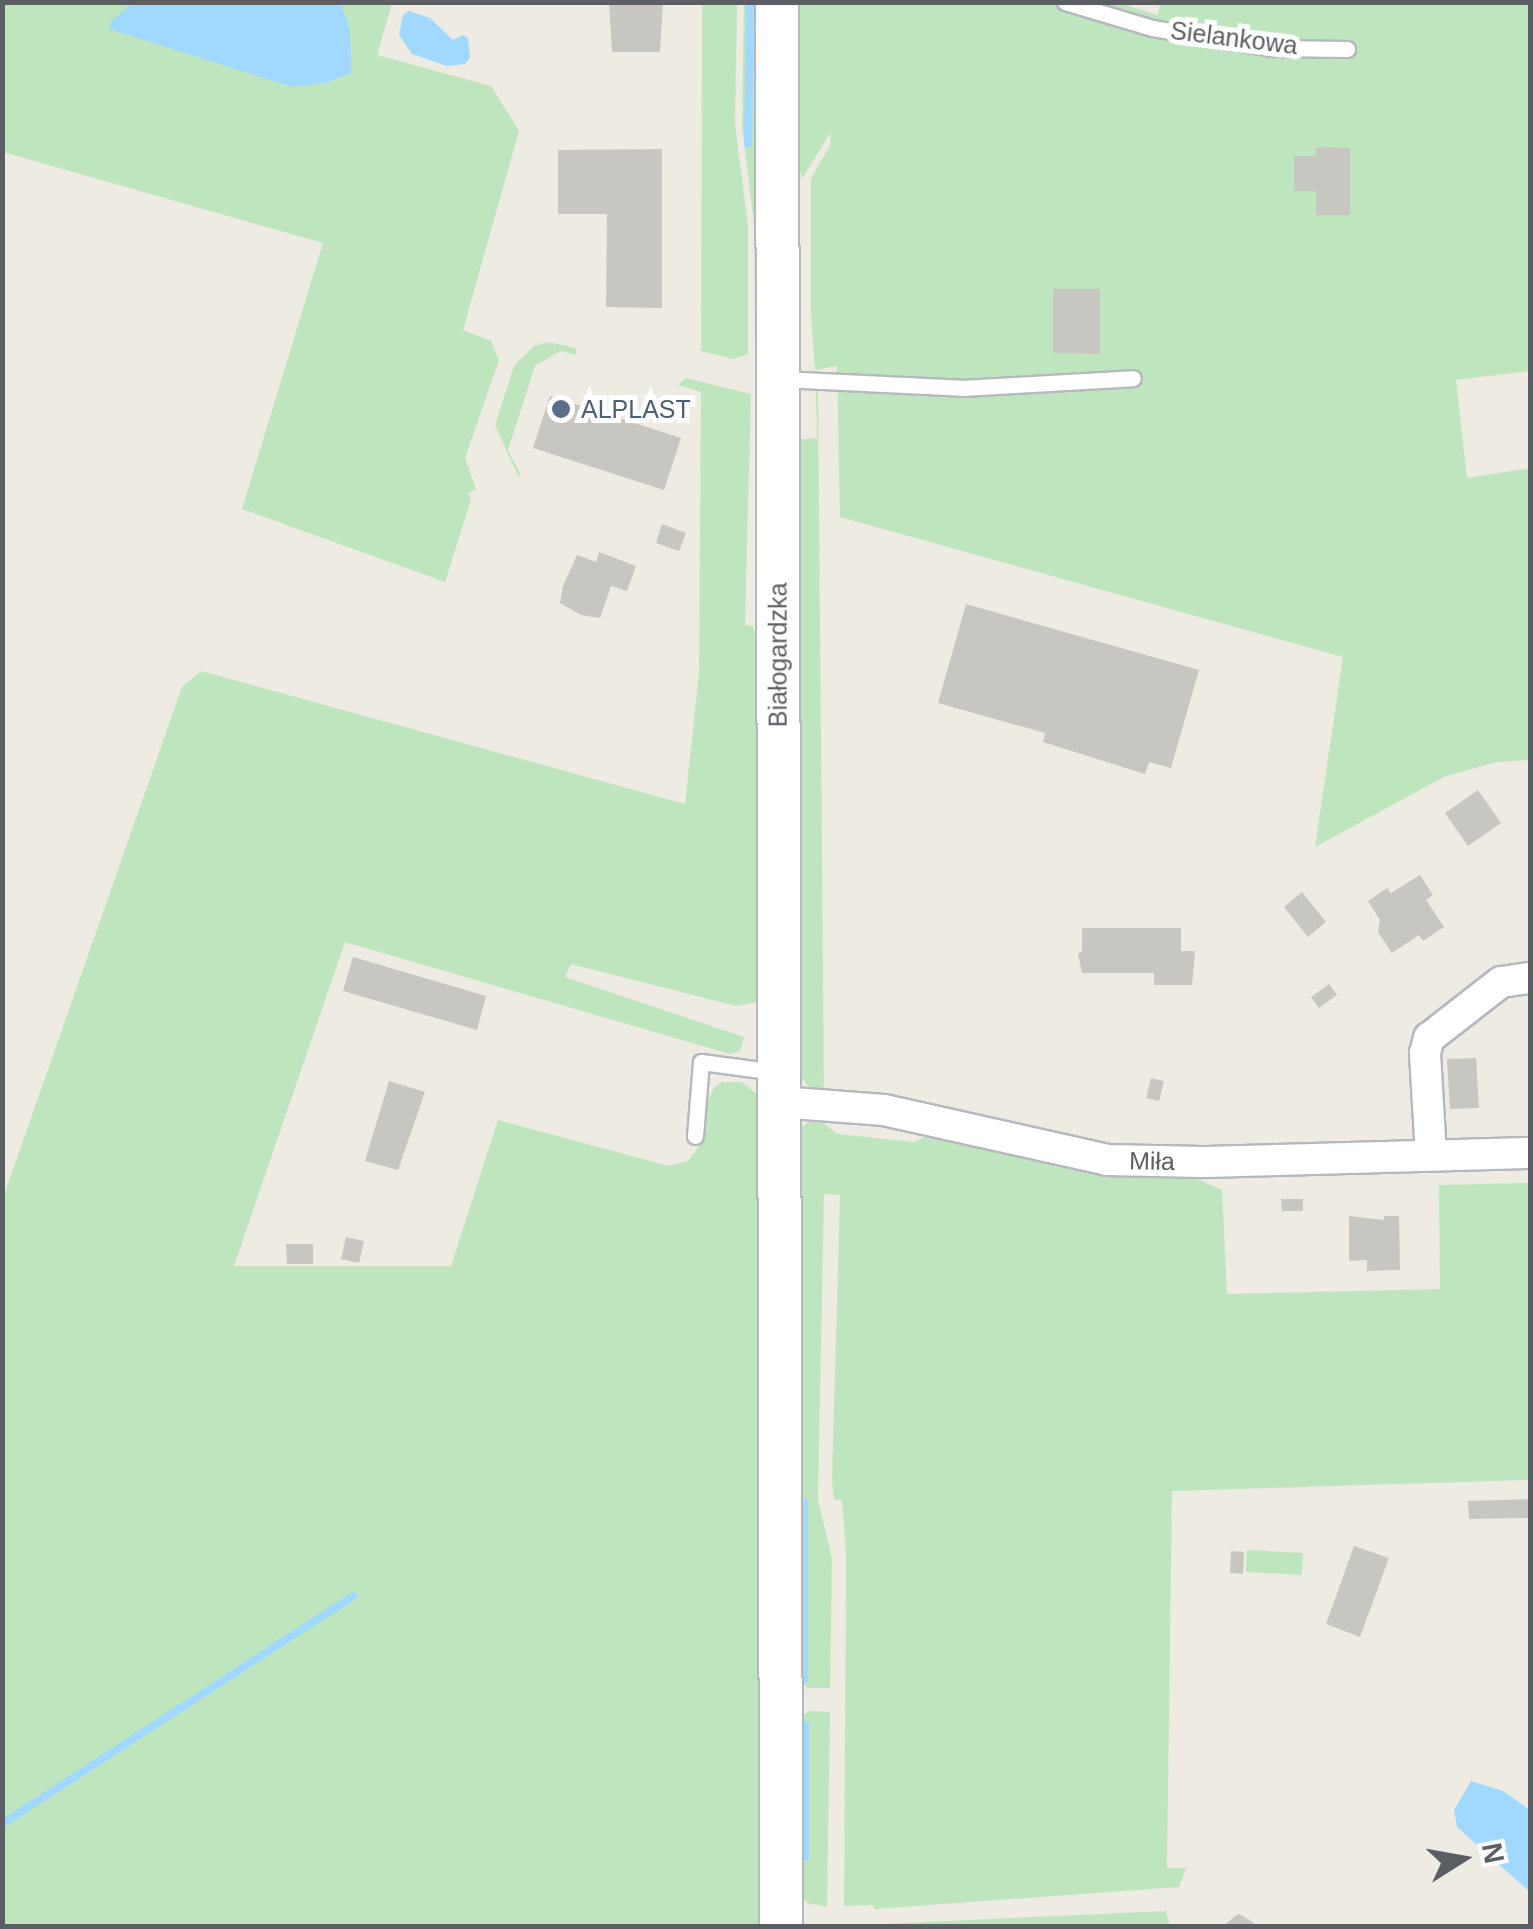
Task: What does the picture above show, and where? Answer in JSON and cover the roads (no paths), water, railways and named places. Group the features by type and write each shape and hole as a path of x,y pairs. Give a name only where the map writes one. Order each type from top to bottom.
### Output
{"main road":[{"name":"Białogardzka","path":"777,2 781,1926"}],"street":[{"path":"1431,1155 1425,1053 1428,1038 1501,982 1530,978"},
{"name":"Miła","path":"780,1087 1106,1160 1222,1162 1530,1153"}],"lane":[{"name":"Sielankowa","path":"1065,2 1152,28 1272,48 1347,49"},
{"path":"778,378 962,388 1133,378"},
{"path":"695,1136 701,1062 780,1087"}],"water":[{"path":"133,3 341,3 350,30 351,73 325,83 292,87 109,29 111,21"},
{"path":"409,11 430,18 453,40 463,35 468,38 470,58 465,64 447,66 412,54 399,35 403,15"},
{"path":"1471,1781 1503,1791 1530,1810 1530,1892 1457,1827 1454,1810"}],"waterway":[{"path":"748,144 750,2"},
{"path":"804,1502 804,1679"},
{"path":"2,1824 353,1596"},
{"path":"805,1725 805,1857"}],"place":[{"name":"ALPLAST","path":"561,409"}]}
